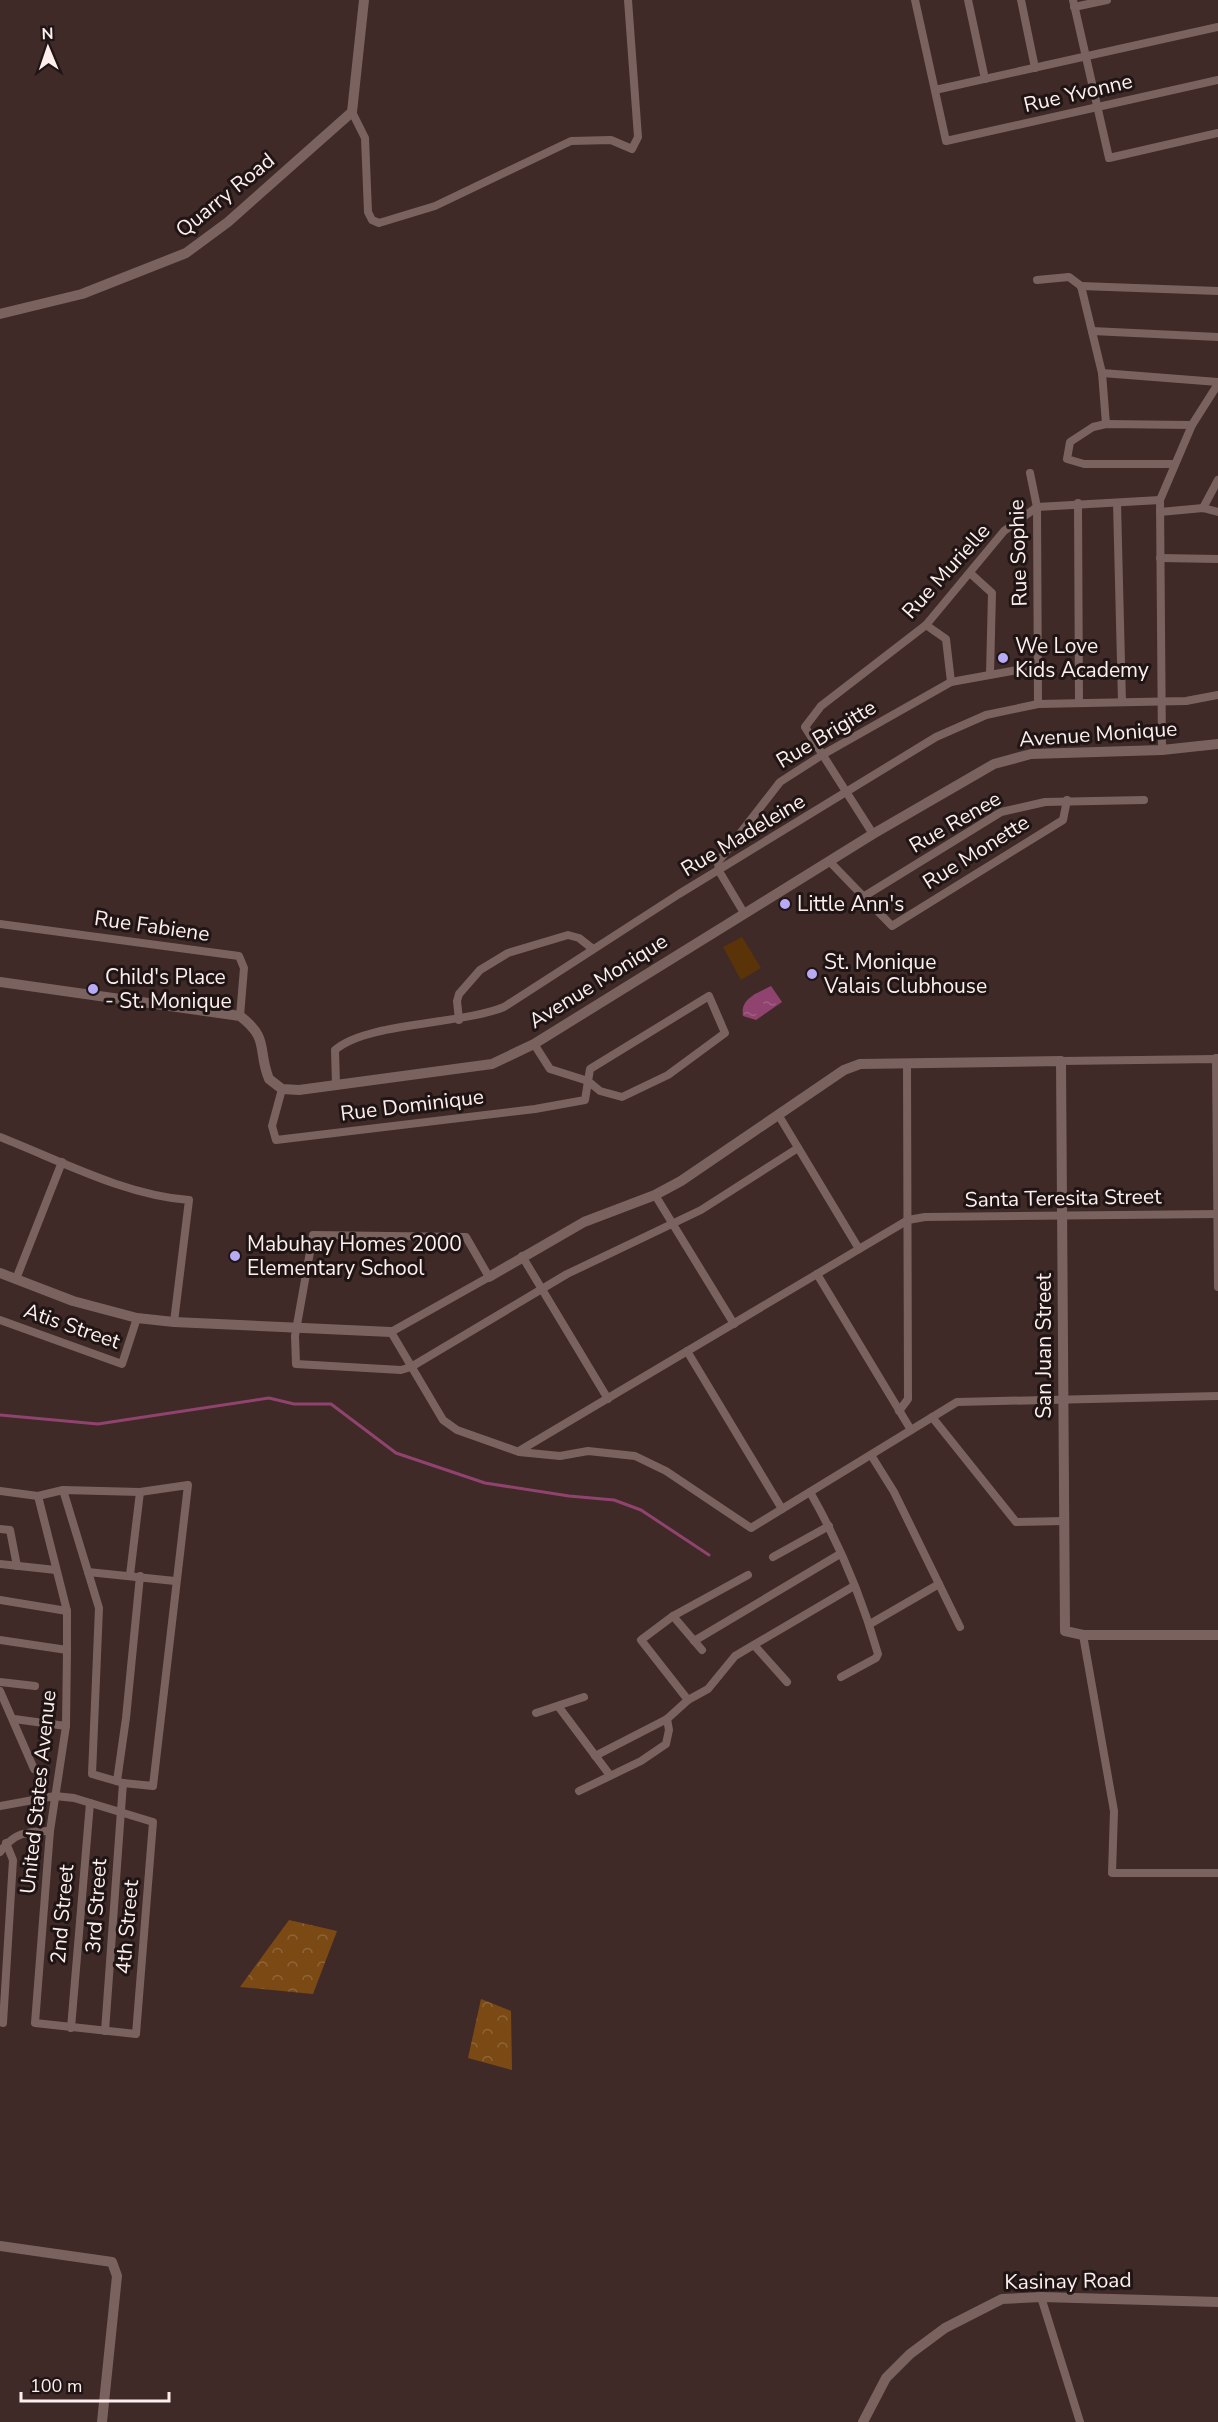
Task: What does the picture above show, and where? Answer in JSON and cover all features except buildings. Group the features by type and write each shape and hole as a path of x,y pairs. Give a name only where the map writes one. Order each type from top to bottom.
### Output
{"street":[{"path":"364,0 352,112 365,138 368,212 372,220 379,223 435,206 571,141 611,140 632,149 638,137 628,0"},
{"path":"915,0 935,90 1218,27"},
{"path":"968,0 985,79"},
{"path":"1021,0 1035,68"},
{"path":"1107,0 1074,4 1109,158 1218,134"},
{"name":"Rue Yvonne","path":"935,90 946,141 1218,80"},
{"name":"Quarry Road","path":"0,314 82,294 186,254 228,222 352,112"},
{"path":"1038,280 1069,277 1081,286 1218,291"},
{"path":"1081,286 1102,373 1106,424"},
{"path":"1092,332 1218,337"},
{"path":"1102,373 1218,383 1192,424 1173,464 1160,500 1162,750"},
{"path":"1173,464 1084,464 1067,459 1070,442 1093,427 1106,424 1192,424"},
{"name":"Rue Sophie","path":"1030,473 1037,507 1038,704"},
{"path":"1203,508 1218,480"},
{"path":"1037,507 1160,500"},
{"path":"1078,503 1079,703"},
{"path":"1117,503 1122,702"},
{"name":"Rue Murielle","path":"873,834 805,728 821,706 926,625 1004,531 1037,507"},
{"path":"1160,512 1203,508 1218,512"},
{"path":"1160,558 1218,559"},
{"path":"970,573 992,592 990,674"},
{"path":"926,625 946,639 951,682"},
{"name":"Rue Brigitte","path":"718,871 721,856 780,782 822,755 951,682 1039,666"},
{"name":"Rue Madeleine","path":"336,1085 335,1050 343,1044 387,1029 459,1020 483,1015 504,1007 593,949 936,737 986,715 1038,704 1161,702 1218,695"},
{"name":"Avenue Monique","path":"282,1089 299,1090 492,1064 534,1044 873,834 994,764 1046,753 1162,750 1218,744"},
{"name":"Rue Renee","path":"863,897 1001,812 1029,804 1067,800 1144,801"},
{"name":"Rue Monette","path":"863,897 892,926 1063,819 1067,800"},
{"path":"830,862 863,897"},
{"path":"718,871 744,913"},
{"name":"Rue Fabiene","path":"0,924 239,956 244,968 240,1016"},
{"path":"459,1020 457,1001 459,994 490,962 508,953 567,935 579,938 593,949"},
{"path":"0,982 240,1016 254,1027 261,1039 268,1078 282,1089"},
{"path":"534,1044 550,1069 588,1081 600,1091 622,1097 668,1075 725,1033 709,996 590,1070 588,1081"},
{"path":"0,1273 73,1301 137,1318 174,1322 391,1332 584,1222 655,1194 681,1181 844,1070 860,1064 1217,1059 1218,1287"},
{"name":"San Juan Street","path":"1061,1061 1065,1631 1083,1635"},
{"path":"899,1411 908,1400 907,1063"},
{"name":"Rue Dominique","path":"282,1089 272,1126 276,1140 535,1109 585,1100 588,1081"},
{"path":"779,1116 859,1249"},
{"path":"0,1137 158,1197 189,1200 174,1322"},
{"path":"489,1277 466,1237 313,1234 297,1327 296,1364 401,1370 411,1367 541,1289 725,1196 798,1148"},
{"path":"16,1279 62,1162"},
{"path":"655,1194 734,1323"},
{"name":"Santa Teresita Street","path":"908,1220 1218,1215"},
{"path":"519,1452 908,1220"},
{"path":"522,1256 608,1399"},
{"path":"817,1274 911,1430"},
{"name":"Atis Street","path":"0,1320 122,1364 137,1318"},
{"path":"391,1332 443,1420 457,1430 519,1452 560,1456 588,1451 635,1456 666,1470 751,1528 957,1402 1218,1396"},
{"path":"687,1351 782,1509"},
{"path":"932,1417 1016,1522 1065,1521"},
{"path":"871,1455 894,1492 960,1628"},
{"path":"0,1491 38,1496 63,1490 140,1492 188,1485 175,1581 153,1786 120,1782 92,1774 99,1608 63,1490"},
{"path":"120,1782 140,1492"},
{"path":"810,1492 829,1526 870,1624 878,1654 876,1658 841,1677"},
{"name":"United States Avenue","path":"38,1496 67,1611 67,1650 66,1726 50,1832 36,2024 71,2028"},
{"path":"773,1557 829,1526"},
{"path":"0,1529 10,1530 17,1566"},
{"path":"694,1641 840,1554"},
{"path":"0,1564 57,1570"},
{"path":"88,1572 135,1575 175,1581"},
{"path":"688,1700 641,1640 673,1616 748,1575"},
{"path":"870,1624 939,1584"},
{"path":"595,1756 667,1719 688,1700 708,1689 735,1656 854,1586"},
{"path":"0,1600 67,1611"},
{"path":"673,1616 702,1650"},
{"path":"1218,1635 1083,1635 1114,1812 1112,1873 1218,1873"},
{"path":"0,1640 67,1650"},
{"path":"754,1645 787,1682"},
{"path":"0,1682 35,1686"},
{"path":"0,1691 34,1769"},
{"path":"536,1713 584,1697"},
{"path":"558,1706 609,1774"},
{"path":"14,1719 66,1726"},
{"path":"579,1791 609,1774 641,1761 666,1744 669,1730 667,1719"},
{"name":"3rd Street","path":"105,2031 121,1812 120,1782"},
{"path":"0,1806 55,1796 121,1812"},
{"name":"2nd Street","path":"71,2028 90,1803"},
{"name":"4th Street","path":"105,2031 136,2034 153,1822 121,1812"},
{"path":"0,1852 6,1843 23,1832 50,1832"},
{"path":"3,2023 1,2007 13,1860 6,1843"},
{"path":"71,2028 105,2031"},
{"path":"0,2246 112,2262 117,2276 102,2422"},
{"path":"1041,2297 1080,2422"},
{"name":"Kasinay Road","path":"863,2422 886,2378 910,2354 945,2328 1002,2299 1041,2297 1218,2302"}],"green space":[{"path":"289,1920 337,1931 313,1994 240,1987"},
{"path":"481,1999 511,2011 512,2070 468,2058"}],"shaded area":[{"path":"742,937 761,968 741,980 723,947"}],"water":[{"path":"771,986 782,1002 756,1020 743,1016 747,1000"}],"waterway":[{"path":"0,1415 98,1424 269,1398 294,1404 331,1404 396,1453 485,1483 569,1496 614,1500 641,1510 709,1555"}],"place":[{"name":"We Love Kids Academy","path":"1003,658"},
{"name":"Little Ann's","path":"785,904"},
{"name":"St. Monique Valais Clubhouse","path":"812,974"},
{"name":"Child's Place - St. Monique","path":"93,989"},
{"name":"Mabuhay Homes 2000 Elementary School","path":"235,1256"}]}
